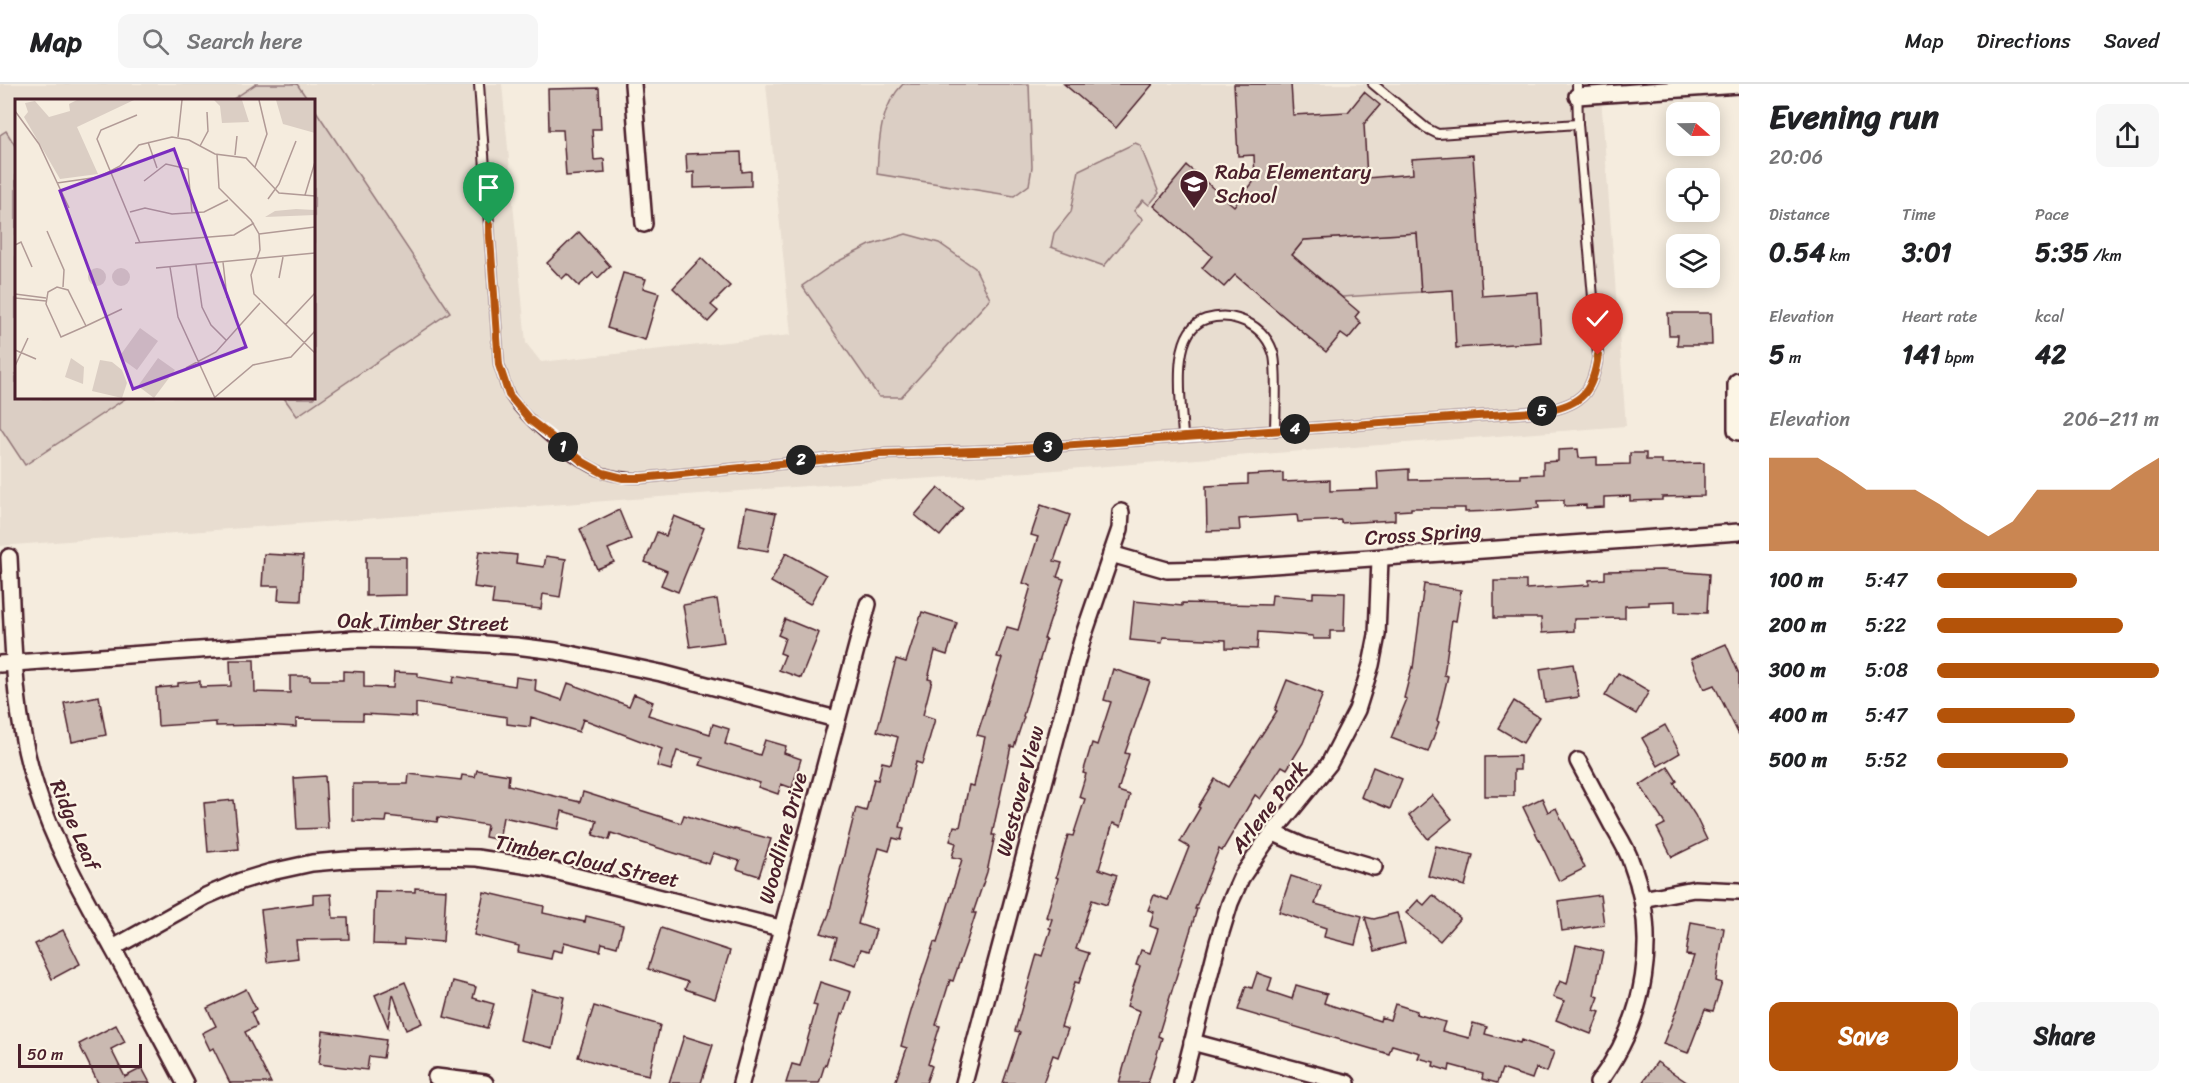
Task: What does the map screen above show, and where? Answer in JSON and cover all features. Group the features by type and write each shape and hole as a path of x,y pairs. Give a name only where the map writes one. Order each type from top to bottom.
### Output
{"street":[{"path":"633,84 644,224"},
{"path":"1577,90 1739,85"},
{"path":"1739,384 1739,429"},
{"name":"Westover View","path":"964,1083 1083,637 1120,529 1121,512"},
{"name":"Cross Spring","path":"1112,555 1167,570 1215,569 1739,532"},
{"name":"Ridge Leaf","path":"9,557 8,664 35,786 52,834 71,874 186,1083"},
{"name":"Arlene Park","path":"1182,1083 1230,903 1241,878 1253,859 1329,764 1357,711 1371,665 1377,634 1380,559"},
{"name":"Woodline Drive","path":"741,1083 780,928 868,604"},
{"name":"Oak Timber Street","path":"8,664 355,639 425,640 516,646 556,651 661,673 836,719"},
{"path":"1578,760 1631,859 1642,899 1647,949 1640,996 1624,1041 1598,1083"},
{"path":"1274,834 1303,846 1374,867"},
{"name":"Timber Cloud Street","path":"112,948 206,896 241,881 312,863 427,857 477,858 543,868 780,928"},
{"path":"1642,899 1694,889 1739,891"},
{"path":"1192,1042 1347,1083"},
{"path":"436,1077 485,1083"}],"lane":[{"path":"479,84 499,365 509,395 530,420 567,451 603,473 623,478 880,454 1006,450 1546,411 1565,407 1578,400 1588,390 1595,377 1598,355 1577,90"},
{"path":"1373,84 1426,128 1438,134 1578,124"},
{"path":"1183,437 1179,359 1185,337 1198,321 1216,316 1232,317 1249,322 1264,335 1274,354 1275,431"}],"shaded area":[{"name":"Raba Elementary School","path":"0,84 502,84 526,343 541,362 791,335 766,84 1600,84 1626,426 1029,472 807,486 0,546"},
{"path":"256,84 297,84 307,99 234,99"},
{"path":"903,84 1029,84 1032,167 1029,185 1014,196 877,174 880,138 885,115 895,93"},
{"path":"315,110 450,312 297,416 285,399 315,399"},
{"path":"6,131 15,145 15,399 124,399 25,465 0,427 0,135"},
{"path":"1135,143 1140,145 1159,193 1149,205 1143,200 1134,211 1143,219 1104,266 1051,247 1054,233 1071,212 1079,170"},
{"path":"1417,233 1421,292 1342,297 1292,255 1304,240"},
{"path":"906,234 939,243 975,268 990,299 901,397 879,397 802,286 835,263 870,245"}],"building":[{"path":"1064,84 1153,84 1116,128"},
{"path":"1234,84 1291,84 1293,115 1348,112 1364,92 1380,105 1364,124 1367,178 1413,174 1412,159 1473,155 1482,296 1538,292 1541,342 1456,348 1453,290 1421,292 1417,233 1304,240 1292,255 1359,312 1355,317 1361,323 1348,339 1341,334 1326,352 1235,275 1224,287 1202,268 1212,256 1154,206 1187,166 1234,206 1255,180 1254,155 1238,156"},
{"path":"599,88 601,129 592,129 594,160 604,159 605,173 566,176 563,130 549,130 548,89"},
{"path":"741,152 742,172 751,171 751,186 694,188 694,172 687,173 686,154"},
{"path":"579,232 610,266 598,278 593,273 579,286 567,274 562,279 547,263"},
{"path":"701,258 730,286 711,305 718,311 708,322 673,288"},
{"path":"623,273 646,279 643,288 659,293 645,340 607,328"},
{"path":"1668,313 1711,313 1712,345 1677,345 1678,335 1669,335"},
{"path":"1578,449 1579,458 1597,457 1597,465 1630,464 1630,453 1646,453 1646,460 1662,460 1662,464 1704,463 1704,496 1662,497 1662,500 1630,501 1630,496 1604,497 1604,507 1586,508 1586,505 1564,506 1564,500 1538,501 1539,508 1496,511 1465,512 1465,508 1411,508 1411,510 1395,511 1395,520 1341,523 1341,520 1298,522 1297,515 1239,519 1240,530 1207,531 1206,486 1248,484 1248,475 1283,473 1283,482 1330,480 1330,491 1378,489 1377,471 1409,469 1409,480 1521,478 1521,475 1543,474 1543,462 1558,461 1558,450"},
{"path":"938,488 963,508 940,536 915,515"},
{"path":"1041,505 1070,515 1054,561 1062,563 1057,577 1064,579 1044,639 1046,639 1024,717 1014,747 1011,746 992,835 995,835 987,872 973,913 976,913 966,944 953,981 950,980 936,1025 940,1026 928,1064 932,1066 926,1083 895,1083 907,1048 901,1046 912,1008 934,942 937,943 962,859 952,857 956,843 950,841 954,826 960,827 969,785 974,786 985,737 977,735 1002,658 997,657 1007,627 1018,630 1031,586 1023,583 1038,537 1031,535"},
{"path":"746,507 776,513 768,551 739,546"},
{"path":"619,510 631,539 608,549 614,562 597,569 580,529"},
{"path":"674,516 704,528 678,592 661,585 667,571 645,562 657,532 666,536"},
{"path":"479,551 517,555 516,563 544,567 546,556 566,559 560,597 543,594 541,609 492,604 494,590 474,587"},
{"path":"786,553 826,575 810,604 771,582"},
{"path":"264,554 303,556 301,601 278,600 279,586 262,586"},
{"path":"366,557 406,557 406,595 366,596"},
{"path":"1662,570 1709,574 1707,613 1675,612 1675,601 1649,602 1649,605 1625,606 1625,618 1574,619 1574,631 1542,633 1541,618 1494,618 1494,581 1526,581 1526,589 1589,585 1589,580 1605,579 1605,571"},
{"path":"1424,584 1461,590 1456,621 1452,620 1444,675 1448,676 1437,721 1439,722 1428,752 1391,738 1407,699 1404,698 1413,668"},
{"path":"1313,592 1345,593 1344,631 1330,631 1330,639 1258,632 1257,649 1226,648 1226,640 1163,637 1162,643 1130,640 1134,601 1182,606 1182,603 1271,605 1272,595 1313,598"},
{"path":"717,599 724,642 690,647 683,605"},
{"path":"922,612 957,623 947,655 935,651 928,679 932,680 923,715 935,719 922,764 916,762 900,827 904,828 901,840 893,838 889,851 879,848 858,924 876,930 869,951 861,949 856,965 831,957 837,938 821,933 829,914 856,808 866,811 874,779 878,780 882,762 891,764 898,737 877,731 896,659 906,662"},
{"path":"785,619 819,633 801,678 779,670 785,655 780,653 785,638 778,635"},
{"path":"1726,644 1739,674 1739,735 1714,685 1704,689 1691,659"},
{"path":"230,660 254,660 255,692 290,693 290,676 310,676 310,680 343,680 343,671 364,672 364,687 393,688 394,672 418,673 418,677 453,683 454,676 515,686 516,677 536,680 535,691 562,700 568,683 629,706 634,694 653,702 648,715 710,734 713,724 729,729 725,744 760,755 765,740 786,746 784,753 801,759 792,788 781,784 778,794 758,787 760,783 700,765 703,758 677,751 671,770 657,766 662,749 583,719 579,732 531,717 530,727 507,724 507,717 416,703 416,717 363,714 363,720 296,719 296,727 216,726 216,722 158,726 156,688 200,681 200,687 231,686"},
{"path":"1573,664 1579,697 1545,702 1540,669"},
{"path":"1113,669 1150,681 1125,753 1129,754 1118,791 1130,795 1121,826 1113,823 1099,869 1117,875 1107,905 1092,900 1076,949 1089,953 1079,983 1075,982 1061,1027 1068,1029 1058,1057 1053,1055 1043,1083 1003,1083 1020,1032 1015,1031 1037,954 1042,956 1051,929 1049,928 1052,919 1046,917 1068,835 1073,836 1085,799 1079,797 1086,774 1083,773 1092,743 1097,745 1111,702 1104,700"},
{"path":"1618,673 1649,691 1636,714 1605,696"},
{"path":"1287,680 1323,694 1303,743 1287,769 1282,766 1260,799 1255,795 1222,851 1219,849 1195,909 1197,909 1158,1036 1162,1038 1148,1083 1119,1083 1140,1011 1127,1006 1140,966 1136,965 1141,950 1150,953 1158,929 1150,926 1154,912 1148,910 1154,895 1168,900 1189,847 1180,842 1200,808 1198,807 1215,779 1228,787 1277,711 1275,710"},
{"path":"99,696 106,735 72,742 64,703"},
{"path":"1514,701 1539,717 1523,743 1498,728"},
{"path":"1665,725 1680,753 1658,766 1642,738"},
{"path":"1520,756 1520,770 1514,770 1514,796 1485,796 1485,757"},
{"path":"1373,767 1402,779 1390,809 1361,797"},
{"path":"1668,767 1677,781 1674,783 1695,815 1707,840 1672,857 1657,828 1665,824 1640,785"},
{"path":"477,770 509,775 508,785 580,802 583,792 681,823 684,815 771,839 759,876 737,869 740,861 713,853 709,864 611,833 609,840 593,835 597,821 562,811 558,829 503,817 499,840 485,837 487,825 438,817 437,822 387,816 386,822 353,821 353,784 408,784 409,774 461,780 462,775 475,777"},
{"path":"325,776 328,828 297,829 294,778"},
{"path":"1432,795 1452,819 1428,839 1409,815"},
{"path":"1542,798 1548,812 1556,808 1585,868 1559,881 1523,807"},
{"path":"234,800 239,849 208,852 204,803"},
{"path":"1436,846 1473,855 1465,886 1428,876"},
{"path":"1291,876 1321,886 1315,904 1362,916 1355,945 1324,937 1326,928 1279,912"},
{"path":"415,888 446,890 443,942 404,939 404,945 373,944 375,891 415,892"},
{"path":"484,892 544,906 543,913 585,922 586,916 623,925 617,947 602,943 600,951 564,942 562,952 553,950 551,959 518,952 519,946 474,935"},
{"path":"331,894 333,918 348,918 349,939 296,940 298,958 267,962 261,910 313,903 313,895"},
{"path":"1433,895 1460,918 1440,941 1406,913 1418,900 1424,905"},
{"path":"1600,895 1604,925 1562,931 1558,901"},
{"path":"1397,913 1405,943 1375,951 1365,917 1374,919"},
{"path":"1691,922 1724,928 1716,981 1722,983 1713,1011 1705,1009 1688,1053 1663,1044 1694,956 1686,955"},
{"path":"661,928 730,951 715,999 685,989 688,982 648,969"},
{"path":"63,930 80,964 52,979 35,944"},
{"path":"1576,945 1603,951 1594,995 1599,997 1594,1010 1600,1012 1591,1034 1556,1020 1564,1001 1553,997 1560,981 1567,984"},
{"path":"1257,973 1272,978 1268,991 1292,999 1296,985 1327,994 1324,1003 1380,1021 1381,1017 1390,1020 1395,1004 1417,1011 1416,1014 1445,1022 1442,1031 1469,1038 1473,1023 1487,1027 1485,1034 1520,1043 1521,1040 1554,1052 1547,1072 1536,1068 1532,1079 1502,1069 1497,1083 1482,1079 1483,1074 1450,1065 1449,1071 1433,1066 1434,1062 1418,1058 1420,1053 1392,1045 1389,1054 1238,1010 1246,986 1252,988"},
{"path":"453,981 476,987 473,998 494,1004 487,1028 444,1017"},
{"path":"405,982 422,1023 406,1030 393,994 388,1027 375,995"},
{"path":"820,982 851,992 843,1015 841,1014 819,1083 786,1083 792,1064 800,1066 817,1006 813,1005"},
{"path":"246,989 256,1009 251,1012 257,1026 245,1032 271,1083 230,1083 213,1048 210,1050 202,1033 216,1026 207,1008"},
{"path":"531,990 564,997 553,1048 520,1040"},
{"path":"594,1006 660,1025 649,1075 578,1057"},
{"path":"116,1025 125,1042 111,1049 125,1077 142,1068 150,1083 98,1083 79,1044"},
{"path":"323,1031 386,1040 383,1058 369,1056 367,1070 319,1064"},
{"path":"684,1036 713,1045 701,1083 669,1083"},
{"path":"1657,1062 1688,1083 1642,1083"}],"place":[{"name":"Raba Elementary School","path":"1194,210"}],"route":[{"path":"489,224 499,365 509,395 530,420 567,451 603,473 623,478 880,454 1006,450 1546,411 1565,407 1578,400 1588,390 1595,377 1598,355"}]}
